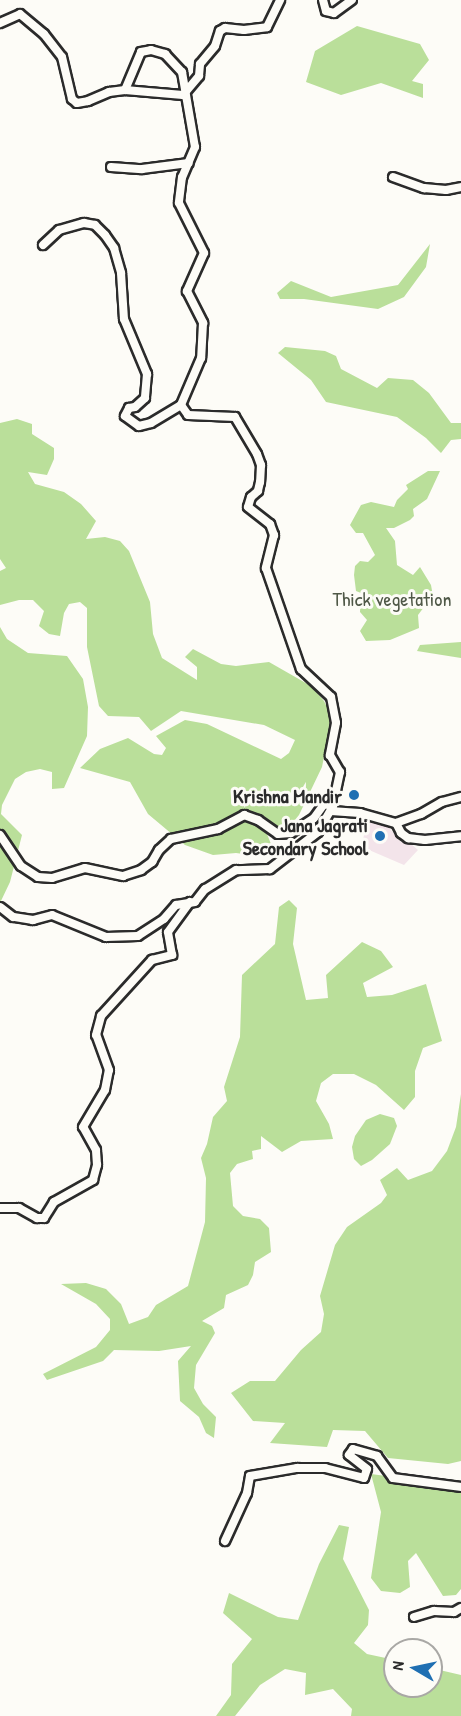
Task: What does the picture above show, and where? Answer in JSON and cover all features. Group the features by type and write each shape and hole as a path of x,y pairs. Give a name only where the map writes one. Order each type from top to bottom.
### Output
{"street":[{"path":"0,23 20,14 44,34 62,57 72,99 77,103 109,92 125,90 183,95 199,75 200,64 215,46 220,31 225,28 244,30 267,27 280,0"},
{"path":"323,0 326,11 334,14 352,0"},
{"path":"43,245 59,230 84,223 95,225 105,236 114,249 121,273 124,319 147,374 144,398 135,407 129,408 126,416 139,426 151,423 181,405 201,358 203,330 200,316 187,291 204,253 179,203 182,177 195,147 186,90 182,72 165,54 151,50 137,56 131,81 125,90"},
{"path":"111,167 142,169 189,163"},
{"path":"393,177 424,188 446,190 461,187"},
{"path":"0,907 13,917 33,920 52,915 106,937 138,936 164,920 176,905 195,902 205,889 236,870 270,869 318,832 332,806 340,772 330,755 336,723 331,697 311,680 298,663 284,624 282,609 266,568 274,535 270,524 248,507 251,496 258,491 261,465 235,417 189,415 181,405"},
{"path":"0,835 21,866 38,877 52,878 85,868 123,876 141,870 153,862 159,850 171,839 218,829 244,815 258,820 278,834 291,833 314,818 324,804 396,823 421,814 442,802 461,797"},
{"path":"396,823 401,833 408,838 425,840 461,836"},
{"path":"0,1208 19,1208 37,1218 44,1218 54,1203 93,1180 97,1165 96,1150 82,1127 105,1090 109,1070 96,1035 101,1016 152,960 172,955 168,932 190,902"},
{"path":"225,1542 247,1494 250,1476 297,1468 325,1468 364,1478 367,1469 349,1455 353,1449 377,1456 393,1478 461,1487"},
{"path":"414,1617 434,1611 454,1612 461,1608"}],"shaded area":[{"name":"Jana Jagrati Secondary School","path":"367,817 386,824 401,842 410,843 418,850 404,865 362,847"}],"green space":[{"path":"357,26 420,44 429,60 412,81 423,84 423,98 381,83 341,95 306,82 315,51"},
{"path":"430,244 426,267 404,297 378,309 304,299 280,299 277,293 291,281 331,297 398,285"},
{"path":"285,347 325,351 336,356 341,369 377,388 388,378 413,380 429,393 451,423 461,423 461,439 451,440 441,453 426,438 397,417 326,402 311,380 278,353"},
{"path":"17,419 32,424 32,434 54,448 54,459 47,475 28,472 35,484 64,492 81,504 96,521 86,539 105,537 120,541 129,551 150,602 153,634 162,658 197,680 197,667 185,657 193,649 221,664 236,666 269,662 311,686 324,701 332,717 322,767 299,815 289,827 275,826 264,820 263,824 271,844 264,857 236,853 213,855 185,845 148,814 130,782 80,768 100,749 128,738 154,754 162,755 166,748 156,736 185,720 207,724 281,759 289,753 295,740 264,725 181,711 151,731 139,717 108,716 99,706 87,647 87,608 80,602 69,604 64,613 60,636 49,634 39,626 44,611 33,600 19,600 0,605 0,571 6,568 0,559 0,423"},
{"name":"Thick vegetation","path":"428,471 440,471 427,499 413,509 414,516 410,520 394,528 386,528 395,541 397,565 413,575 420,567 431,585 434,602 424,607 418,615 419,628 390,640 366,641 360,631 367,620 360,612 361,593 356,591 354,575 355,566 360,561 368,562 375,555 363,533 356,533 350,525 361,505 371,502 394,507 397,500 408,489 406,485"},
{"path":"0,627 7,639 28,653 67,656 83,679 88,707 87,736 64,788 52,789 52,772 40,769 26,772 15,779 2,805 1,814 22,835 10,882 0,903"},
{"path":"461,642 461,658 417,651 420,645"},
{"path":"289,900 297,908 293,944 306,1000 328,998 326,975 362,942 381,951 393,967 363,983 367,997 392,995 426,984 442,1041 423,1048 415,1071 415,1097 404,1110 376,1085 354,1074 333,1074 321,1083 316,1101 329,1124 333,1139 301,1141 282,1152 261,1136 261,1149 252,1151 253,1159 237,1164 230,1173 233,1206 243,1216 260,1219 269,1228 271,1252 255,1262 253,1275 248,1285 226,1295 224,1308 202,1321 212,1326 215,1333 196,1365 194,1388 203,1404 216,1417 214,1438 206,1433 199,1417 180,1401 178,1361 191,1346 159,1351 114,1350 103,1361 47,1380 43,1374 96,1347 110,1330 110,1319 96,1304 61,1284 86,1283 106,1289 121,1304 129,1324 148,1317 156,1305 188,1286 205,1222 206,1178 201,1158 207,1144 213,1117 227,1101 224,1087 240,1037 242,975 275,944 279,907"},
{"path":"461,1094 461,1461 448,1464 388,1458 365,1431 333,1430 327,1447 270,1443 285,1423 253,1421 231,1393 250,1381 275,1381 301,1350 321,1332 324,1314 320,1296 335,1245 347,1227 381,1203 387,1195 380,1180 397,1168 408,1180 432,1171 447,1151 456,1127"},
{"path":"380,1114 394,1118 397,1126 390,1144 372,1160 361,1166 354,1159 352,1147 355,1136 366,1120"},
{"path":"371,1474 461,1486 461,1589 456,1595 443,1596 416,1553 408,1561 410,1587 400,1593 381,1591 371,1578 381,1512"},
{"path":"339,1525 349,1527 343,1559 369,1610 368,1625 354,1643 367,1654 383,1657 383,1698 443,1698 443,1671 461,1675 461,1716 351,1716 352,1709 333,1689 305,1695 306,1673 285,1669 260,1685 235,1716 216,1716 231,1695 232,1664 252,1639 223,1613 229,1593 278,1617 298,1620 319,1564"}],"place":[{"name":"Krishna Mandir","path":"354,795"},
{"name":"Jana Jagrati Secondary School","path":"380,836"}]}
